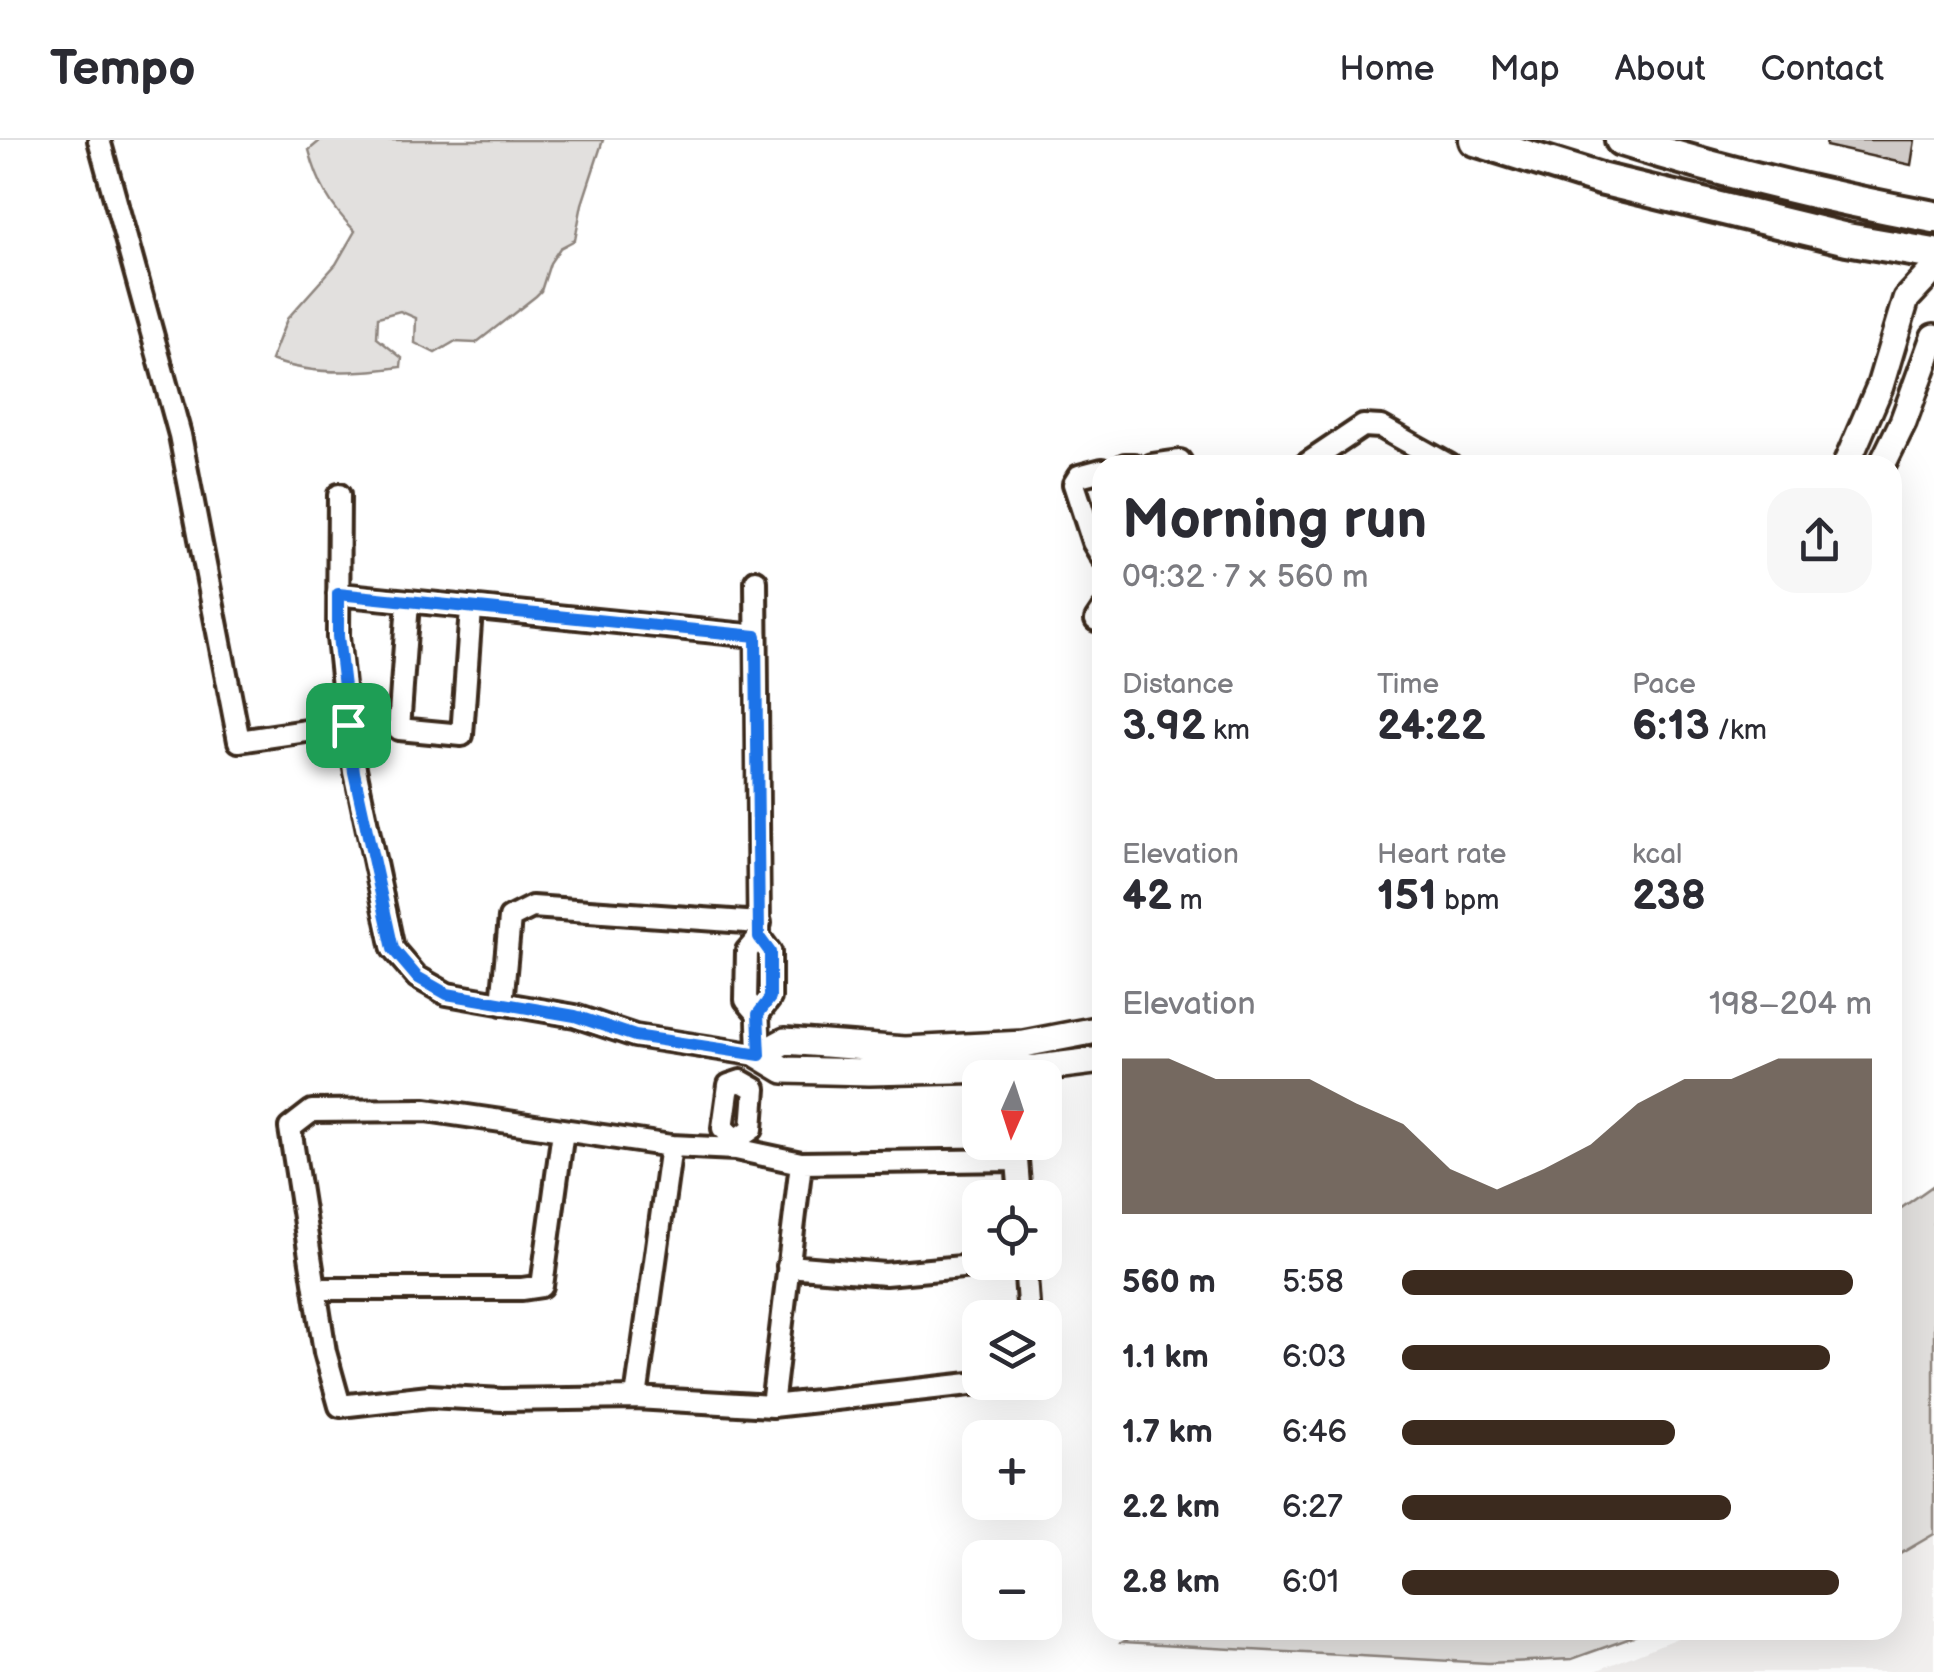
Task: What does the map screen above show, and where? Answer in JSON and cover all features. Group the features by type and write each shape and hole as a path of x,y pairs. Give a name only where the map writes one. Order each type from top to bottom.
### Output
{"main road":[{"path":"1475,140 1600,179 1847,240 1934,254"},
{"path":"1621,140 1716,170 1824,197 1934,217"}],"street":[{"path":"98,140 180,435 240,741 348,725"},
{"path":"1850,455 1880,386 1906,299 1934,269"},
{"path":"1887,455 1934,337"},
{"path":"1320,455 1363,426 1381,427 1431,455"},
{"path":"1092,473 1079,476 1074,484 1092,539"},
{"path":"339,495 338,636 354,772 393,949 417,977 447,994 575,1016 635,1036 751,1053 784,1070 1021,1068 1092,1061"},
{"path":"736,1145 723,1128 729,1086 741,1081 758,1014 746,1000 747,951 759,930 756,581"},
{"path":"338,594 756,636"},
{"path":"408,602 399,728 430,732 462,735 471,609"},
{"path":"502,1004 510,918 532,906 759,930"},
{"path":"751,1053 785,1041 906,1050 1024,1044 1092,1031"},
{"path":"962,1385 772,1406 636,1398 502,1400 429,1396 340,1406 325,1352 290,1128 312,1111 426,1110 671,1146 736,1145 801,1162 1017,1160 1019,1180"},
{"path":"315,1289 542,1286 562,1130"},
{"path":"636,1398 671,1146"},
{"path":"772,1406 801,1162"},
{"path":"788,1266 886,1274 962,1267"}],"shaded area":[{"path":"321,140 603,140 575,240 560,248 536,296 476,343 454,342 435,353 415,343 416,318 400,311 378,317 377,338 402,358 401,367 352,371 302,368 271,360 287,319 336,264 355,231 332,204 317,174 309,150"},
{"path":"1934,1185 1934,1534 1902,1553 1902,1208"},
{"path":"1934,1511 1934,1672 1593,1672 1672,1640 1902,1640 1902,1529"},
{"path":"1625,1640 1572,1659 1488,1663 1122,1643"}],"building":[{"path":"1827,140 1915,140 1911,165 1826,146"}],"route":[{"path":"338,594 756,636 759,937 770,952 770,998 758,1014 760,1055 635,1036 575,1016 447,994 417,977 393,949 354,772 348,725 338,636 338,594"}]}
